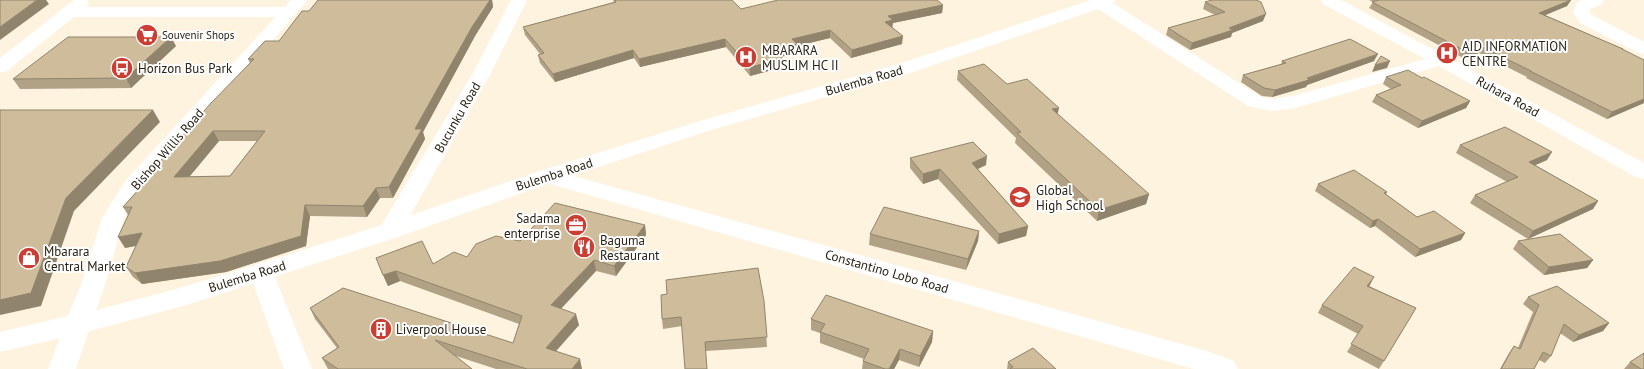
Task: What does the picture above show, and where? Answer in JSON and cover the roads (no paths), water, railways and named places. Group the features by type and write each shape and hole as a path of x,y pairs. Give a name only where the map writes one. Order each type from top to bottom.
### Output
{"street":[{"path":"0,66 85,0"},
{"name":"Bucunku Road","path":"390,231 482,73 519,0"},
{"name":"Ruhara Road","path":"1329,0 1644,172"},
{"path":"1566,0 1589,3"},
{"path":"1104,1 1255,102 1273,105 1295,102 1441,60"},
{"name":"Bulemba Road","path":"0,342 78,324 174,299 390,231 548,176 704,126 906,68 1104,1"},
{"path":"1589,3 1581,12 1586,19 1644,49"},
{"path":"70,12 294,6"},
{"name":"Bishop Willis Road","path":"62,369 93,285 113,218 134,185 294,6"},
{"name":"Constantino Lobo Road","path":"548,176 1207,362 1224,369"},
{"path":"261,272 298,369"}],"place":[{"name":"Souvenir Shops","path":"147,35"},
{"name":"AID INFORMATION CENTRE","path":"1447,53"},
{"name":"MBARARA MUSLIM HC II","path":"746,57"},
{"name":"Horizon Bus Park","path":"122,68"},
{"name":"Global High School","path":"1020,197"},
{"name":"Sadama enterprise","path":"576,225"},
{"name":"Baguma Restaurant","path":"584,247"},
{"name":"Mbarara Central Market","path":"29,258"},
{"name":"Liverpool House","path":"381,329"}]}
